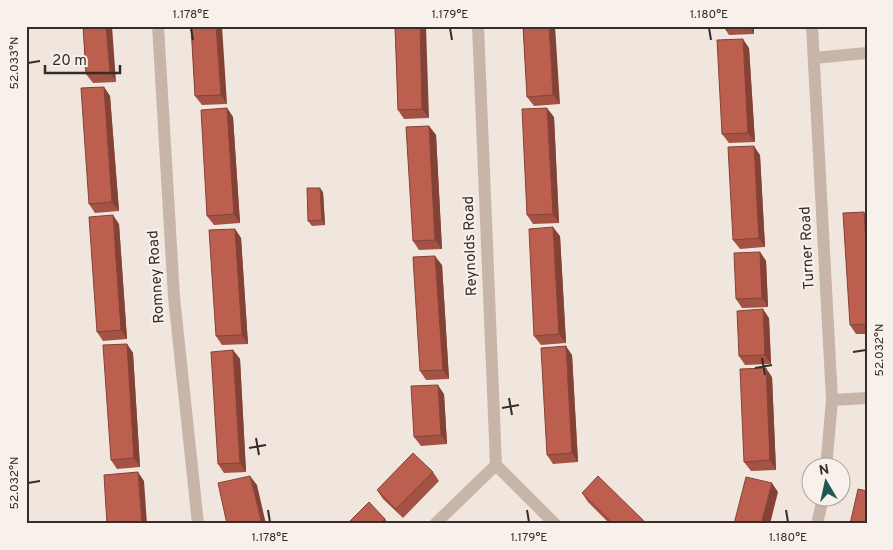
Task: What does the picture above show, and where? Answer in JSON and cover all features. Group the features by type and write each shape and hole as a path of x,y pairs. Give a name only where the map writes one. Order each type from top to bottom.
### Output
{"street":[{"name":"Romney Road","path":"158,26 174,298 198,524"},
{"name":"Reynolds Road","path":"478,26 496,465"},
{"name":"Turner Road","path":"812,26 832,400 827,458"},
{"path":"814,58 867,53"},
{"path":"832,400 867,398"},
{"path":"435,524 496,465 555,524"},
{"path":"817,524 821,508"}],"building":[{"path":"83,26 106,26 110,73 86,74"},
{"path":"191,26 216,26 221,95 195,96"},
{"path":"395,26 420,26 422,109 398,110"},
{"path":"523,26 549,26 553,95 527,97"},
{"path":"743,39 748,133 722,134 717,40"},
{"path":"104,87 112,202 89,204 81,88"},
{"path":"227,108 234,214 207,216 201,110"},
{"path":"547,108 553,214 527,215 522,109"},
{"path":"429,126 435,240 413,241 406,127"},
{"path":"754,146 759,238 733,240 728,147"},
{"path":"307,188 320,188 322,220 308,221"},
{"path":"864,212 867,257 867,324 850,325 843,213"},
{"path":"113,215 121,330 97,332 89,217"},
{"path":"553,227 559,334 534,336 529,229"},
{"path":"235,229 242,335 216,336 209,230"},
{"path":"760,252 762,298 736,299 734,253"},
{"path":"435,256 443,370 420,371 413,257"},
{"path":"763,309 765,355 739,356 737,311"},
{"path":"127,344 134,458 111,460 103,345"},
{"path":"566,346 572,453 547,455 541,348"},
{"path":"233,350 240,463 218,464 211,352"},
{"path":"766,368 770,460 744,462 740,369"},
{"path":"438,385 441,435 414,437 411,386"},
{"path":"413,453 433,472 396,509 377,490"},
{"path":"138,472 142,524 107,524 104,475"},
{"path":"250,476 262,524 227,524 218,483"},
{"path":"598,476 647,524 613,524 582,493"},
{"path":"746,477 772,483 761,524 734,524"},
{"path":"858,489 867,491 867,524 850,524"},
{"path":"369,502 385,519 380,524 347,524"}]}
